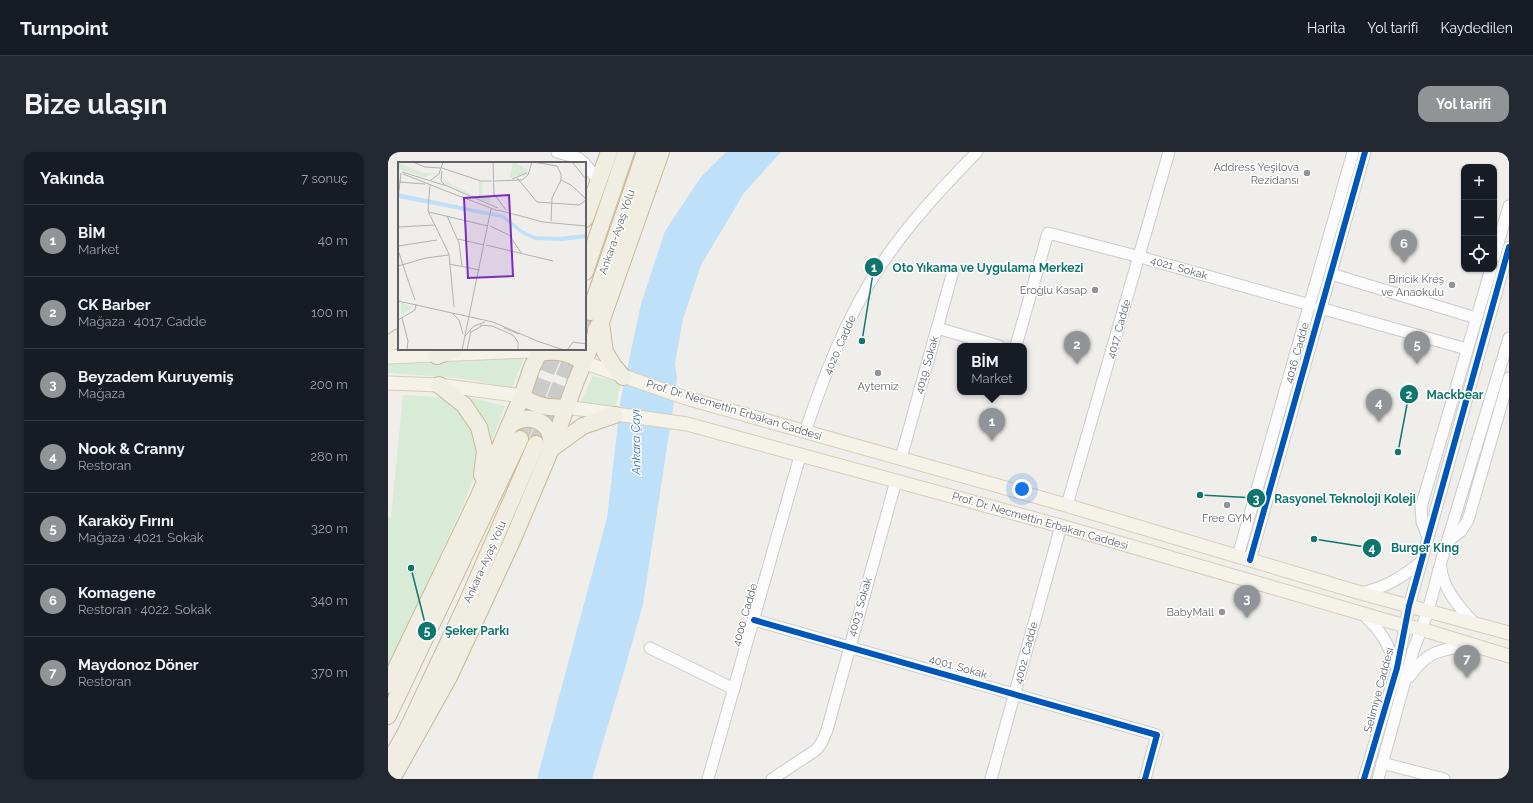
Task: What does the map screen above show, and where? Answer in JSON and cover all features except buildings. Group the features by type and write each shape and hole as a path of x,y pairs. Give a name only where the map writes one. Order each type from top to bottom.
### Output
{"highway":[{"path":"586,211 599,181 609,152"},
{"name":"Ankara-Ayaş Yolu","path":"586,269 626,152"},
{"name":"Ankara-Ayaş Yolu","path":"596,316 645,152"},
{"path":"392,774 450,675 513,539 551,449 583,362 596,316 662,152"},
{"path":"586,337 595,332 596,316"},
{"path":"596,316 605,352 623,377"},
{"path":"388,344 398,338"},
{"path":"437,356 453,350"},
{"path":"388,685 478,498 540,351 562,352 583,362"},
{"path":"439,384 464,405 479,427 483,438 486,451 478,498"},
{"path":"522,396 537,405 551,408 566,407"},
{"path":"551,449 583,426 615,415"},
{"path":"509,426 513,422 523,418 539,421 544,424 550,433 552,444 551,449"},
{"name":"Ankara-Ayaş Yolu","path":"388,716 520,438"},
{"name":"Ankara-Ayaş Yolu","path":"392,774 406,732 465,607 536,444"}],"main road":[{"path":"388,357 540,351"},
{"name":"Prof. Dr. Necmettin Erbakan Caddesi","path":"583,362 686,398 1067,505 1361,593 1473,622 1509,633"},
{"path":"388,383 439,384 522,396"},
{"name":"Prof. Dr. Necmettin Erbakan Caddesi","path":"566,407 687,424 1061,526 1405,626 1421,629 1469,645 1509,656"}],"street":[{"path":"558,152 578,158 584,162"},
{"name":"4020. Cadde","path":"805,432 820,387 838,346 878,269 908,227 944,186 977,152"},
{"name":"4017. Cadde","path":"1067,505 1140,257 1169,152"},
{"name":"4016. Cadde","path":"1244,558 1315,307 1353,152"},
{"name":"4016. Cadde","path":"1315,307 1331,274 1365,152"},
{"path":"586,164 599,181"},
{"path":"1497,247 1509,206"},
{"name":"4021. Sokak","path":"1017,343 1048,233 1140,257 1467,349"},
{"name":"Selimiye Caddesi","path":"1364,779 1397,668 1408,606 1509,247"},
{"name":"4019. Sokak","path":"901,458 953,271"},
{"path":"1428,537 1422,522 1421,507 1490,272"},
{"path":"1331,274 1476,318"},
{"path":"937,328 989,343"},
{"name":"Selimiye Caddesi","path":"1378,779 1413,651 1428,611 1441,562 1509,338"},
{"path":"1448,541 1462,531 1468,520 1509,378"},
{"name":"4000. Cadde","path":"708,779 800,456"},
{"name":"4003. Sokak","path":"772,779 816,750 822,742 827,730 896,481"},
{"name":"4002. Cadde","path":"991,779 1061,526"},
{"path":"1361,593 1376,590 1402,577 1421,562"},
{"path":"1441,562 1441,573 1445,583 1461,609 1473,622"},
{"path":"1361,613 1378,628 1388,645 1397,668"},
{"name":"4001. Sokak","path":"754,620 1015,693 1158,735 1145,779"},
{"path":"1405,684 1417,666 1427,657 1441,650 1469,645"},
{"path":"650,648 734,689"},
{"path":"1382,763 1444,779"}],"green space":[{"path":"524,358 512,388 460,378 388,373 388,364"},
{"path":"593,376 621,383 615,408 581,402"},
{"path":"403,395 441,397 458,408 475,436 478,450 475,474 463,505 388,670 388,517 391,517"},
{"path":"463,396 505,406 490,445"}],"water":[{"name":"Ankara Çayı","path":"726,152 781,152 744,193 701,265 683,319 675,363 677,378 673,408 643,604 592,779 537,779 607,518 621,398 641,304 665,231 701,177"}],"tunnel":[{"path":"586,322 590,312"},
{"path":"520,439 556,350"},
{"path":"536,444 575,350"}],"cycle path":[{"path":"1250,560 1365,152"},
{"path":"1364,779 1397,668 1409,606 1509,247"},
{"path":"754,620 1157,735 1145,779"}],"place":[{"name":"Address Yeşilova Rezidansı","path":"1307,173"},
{"name":"Komagene","path":"1404,263"},
{"name":"Biricik Kreş ve Anaokulu","path":"1452,285"},
{"name":"Eroğlu Kasap","path":"1095,290"},
{"name":"Oto Yıkama ve Uygulama Merkezi","path":"862,341"},
{"name":"CK Barber","path":"1077,364"},
{"name":"Karaköy Fırını","path":"1417,364"},
{"name":"Aytemiz","path":"878,373"},
{"name":"Nook & Cranny","path":"1379,422"},
{"name":"BİM","path":"992,441"},
{"name":"Mackbear","path":"1398,452"},
{"name":"Rasyonel Teknoloji Koleji","path":"1200,495"},
{"name":"Free GYM","path":"1227,505"},
{"name":"Burger King","path":"1314,539"},
{"name":"Şeker Parkı","path":"411,568"},
{"name":"BabyMall","path":"1222,612"},
{"name":"Beyzadem Kuruyemiş","path":"1247,618"},
{"name":"Maydonoz Döner","path":"1467,678"}]}
